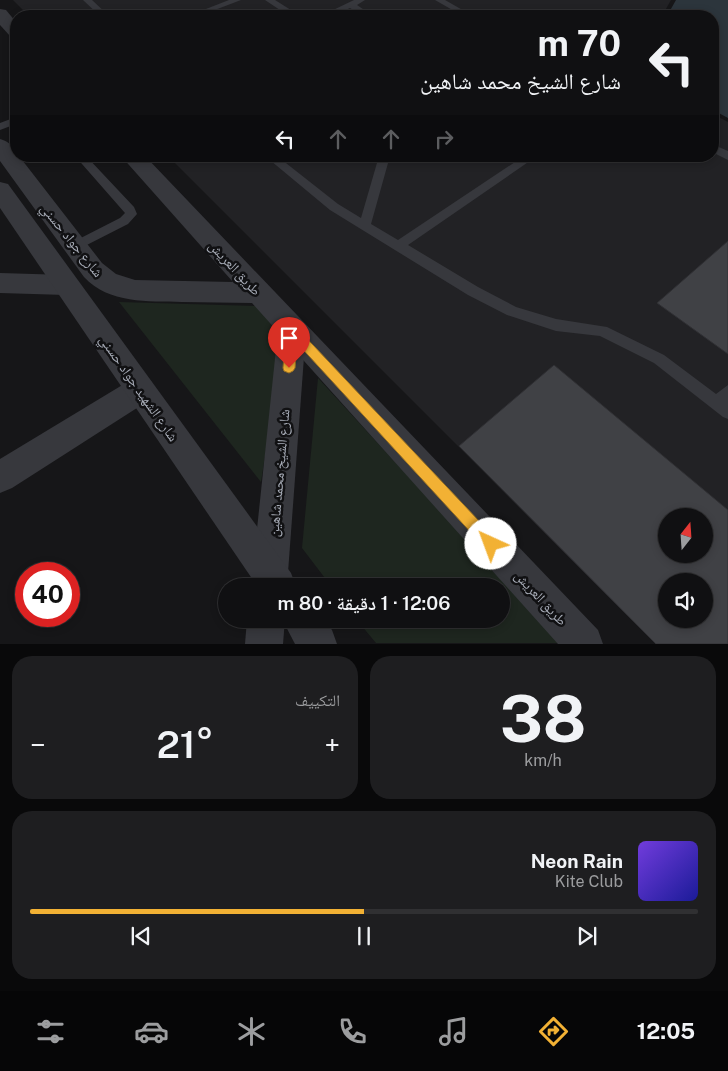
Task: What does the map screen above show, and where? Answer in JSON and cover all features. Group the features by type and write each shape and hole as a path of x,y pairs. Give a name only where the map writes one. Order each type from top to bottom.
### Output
{"street":[{"path":"0,14 10,25"},
{"name":"شارع جواد حسني","path":"0,146 10,159"},
{"name":"شارع جواد حسني","path":"12,162 97,275 107,282 135,290 259,293"},
{"name":"طريق العريش","path":"138,162 584,644"},
{"name":"شارع الشهيد جواد حسني","path":"0,190 269,578"},
{"path":"0,283 66,285"},
{"name":"شارع الشيخ محمد شاهين","path":"272,578 292,330"},
{"path":"0,477 140,390"},
{"path":"264,644 265,628"},
{"path":"307,628 318,644"}],"lane":[{"path":"86,0 98,10"},
{"path":"209,10 237,0"},
{"path":"269,0 285,10"},
{"path":"339,10 361,0"},
{"path":"439,0 458,10"},
{"path":"350,5 358,10"},
{"path":"75,246 124,221 131,214 130,210 86,162"},
{"path":"278,162 334,207 473,291 512,311 556,325 602,331 659,359 722,407 728,392"},
{"path":"365,225 383,162"},
{"path":"399,246 523,162"}],"shaded area":[{"path":"13,0 671,0 665,10 23,10"},
{"path":"676,0 728,0 728,118 719,113 719,10 670,10"},
{"path":"719,117 728,122 728,643 655,643 174,162 719,162"},
{"path":"119,302 257,306 284,333 261,482"},
{"path":"318,378 501,578 325,578 302,548"},
{"path":"510,587 561,643 376,643 364,628 510,628"}],"building":[{"path":"728,241 728,354 657,303"},
{"path":"554,365 728,510 728,644 656,644 459,446"}],"route":[{"path":"289,368 292,330 491,544"}]}
